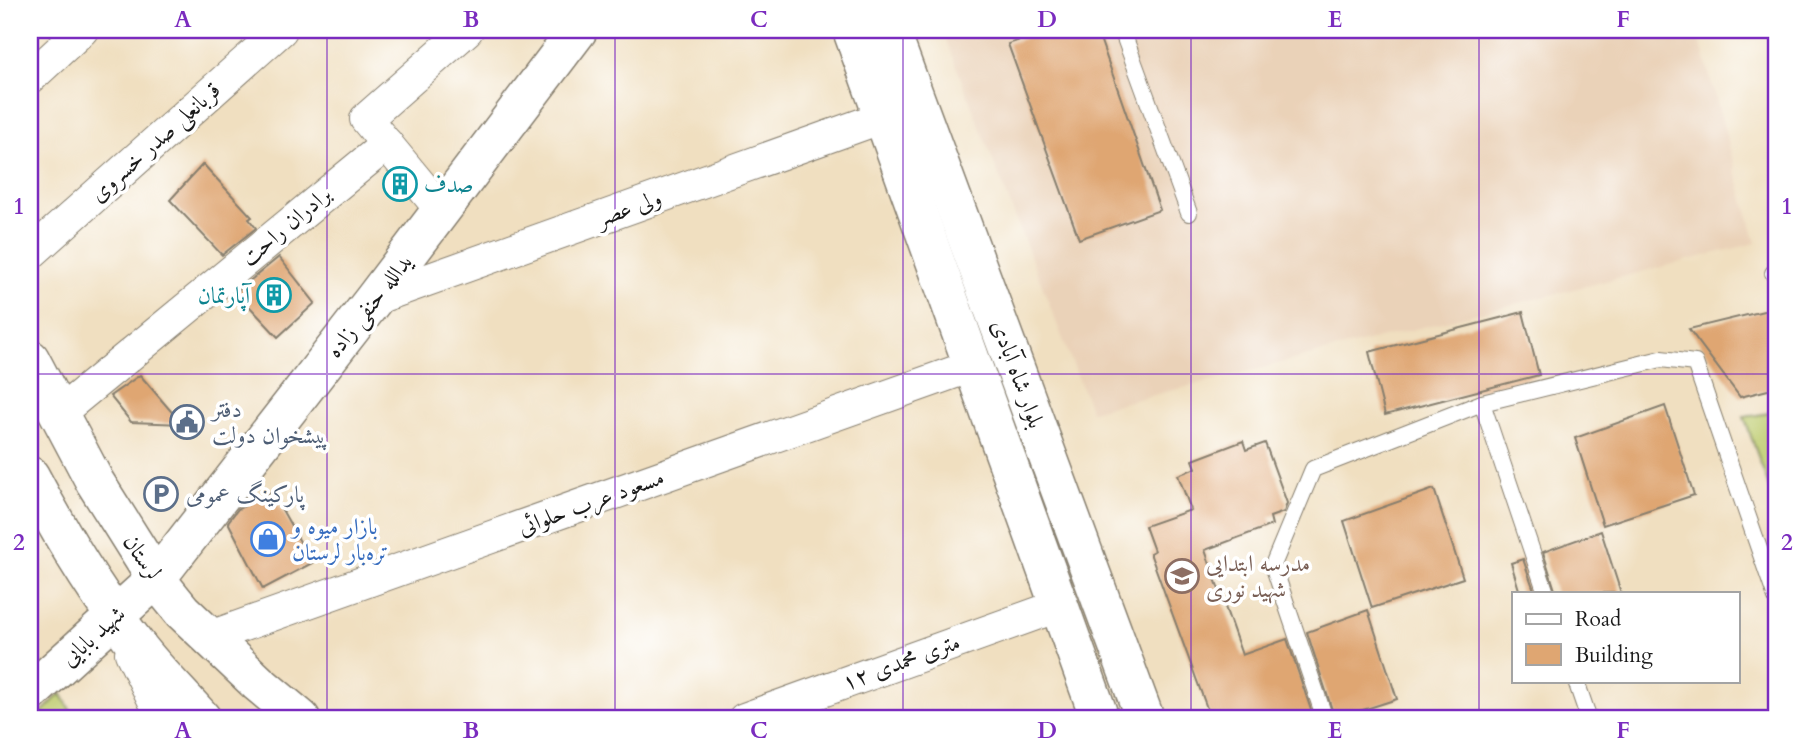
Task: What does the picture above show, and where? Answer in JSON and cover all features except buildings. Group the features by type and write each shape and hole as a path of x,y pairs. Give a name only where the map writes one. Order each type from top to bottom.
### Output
{"street":[{"path":"30,78 82,30"},
{"name":"قربانعلی صدر خسروی","path":"30,254 281,30"},
{"path":"442,211 366,120 467,30"},
{"name":"یدالله حنفی زاده","path":"156,579 442,211 578,30"},
{"name":"بلوار شاه آبادی","path":"852,30 1100,719"},
{"name":"بلوار شاه آبادی","path":"890,30 1145,719"},
{"name":"ولی عصر","path":"374,299 883,117"},
{"name":"برادران راحت","path":"58,414 387,144"},
{"name":"لرستان","path":"30,359 95,482 156,579 182,611 258,683 301,719"},
{"name":"مسعود عرب حلوائی","path":"210,637 972,366"},
{"path":"30,476 55,524 114,616 202,719"},
{"name":"شهید بابایی","path":"30,693 156,579"},
{"name":"۱۲ متری محمدی","path":"744,719 1058,606"},
{"path":"114,616 163,719"}],"lane":[{"path":"1122,30 1189,213"},
{"path":"1325,719 1273,565 1314,469 1482,403 1661,359 1695,363 1776,598"},
{"path":"1482,403 1546,592"},
{"path":"1576,682 1588,719"}],"shaded area":[{"path":"942,30 1697,30 1756,243 1091,411"}],"green space":[{"path":"1776,412 1776,506 1744,417"},
{"path":"61,693 75,719 35,719"}],"place":[{"name":"صدف","path":"400,184"},
{"name":"آپارتمان","path":"274,295"},
{"name":"دفتر پیشخوان دولت","path":"187,422"},
{"name":"پارکینگ عمومی","path":"161,494"},
{"name":"بازار میوه و تره‌بار لرستان","path":"268,539"},
{"name":"مدرسه ابتدایی شهید نوری","path":"1182,576"}]}
